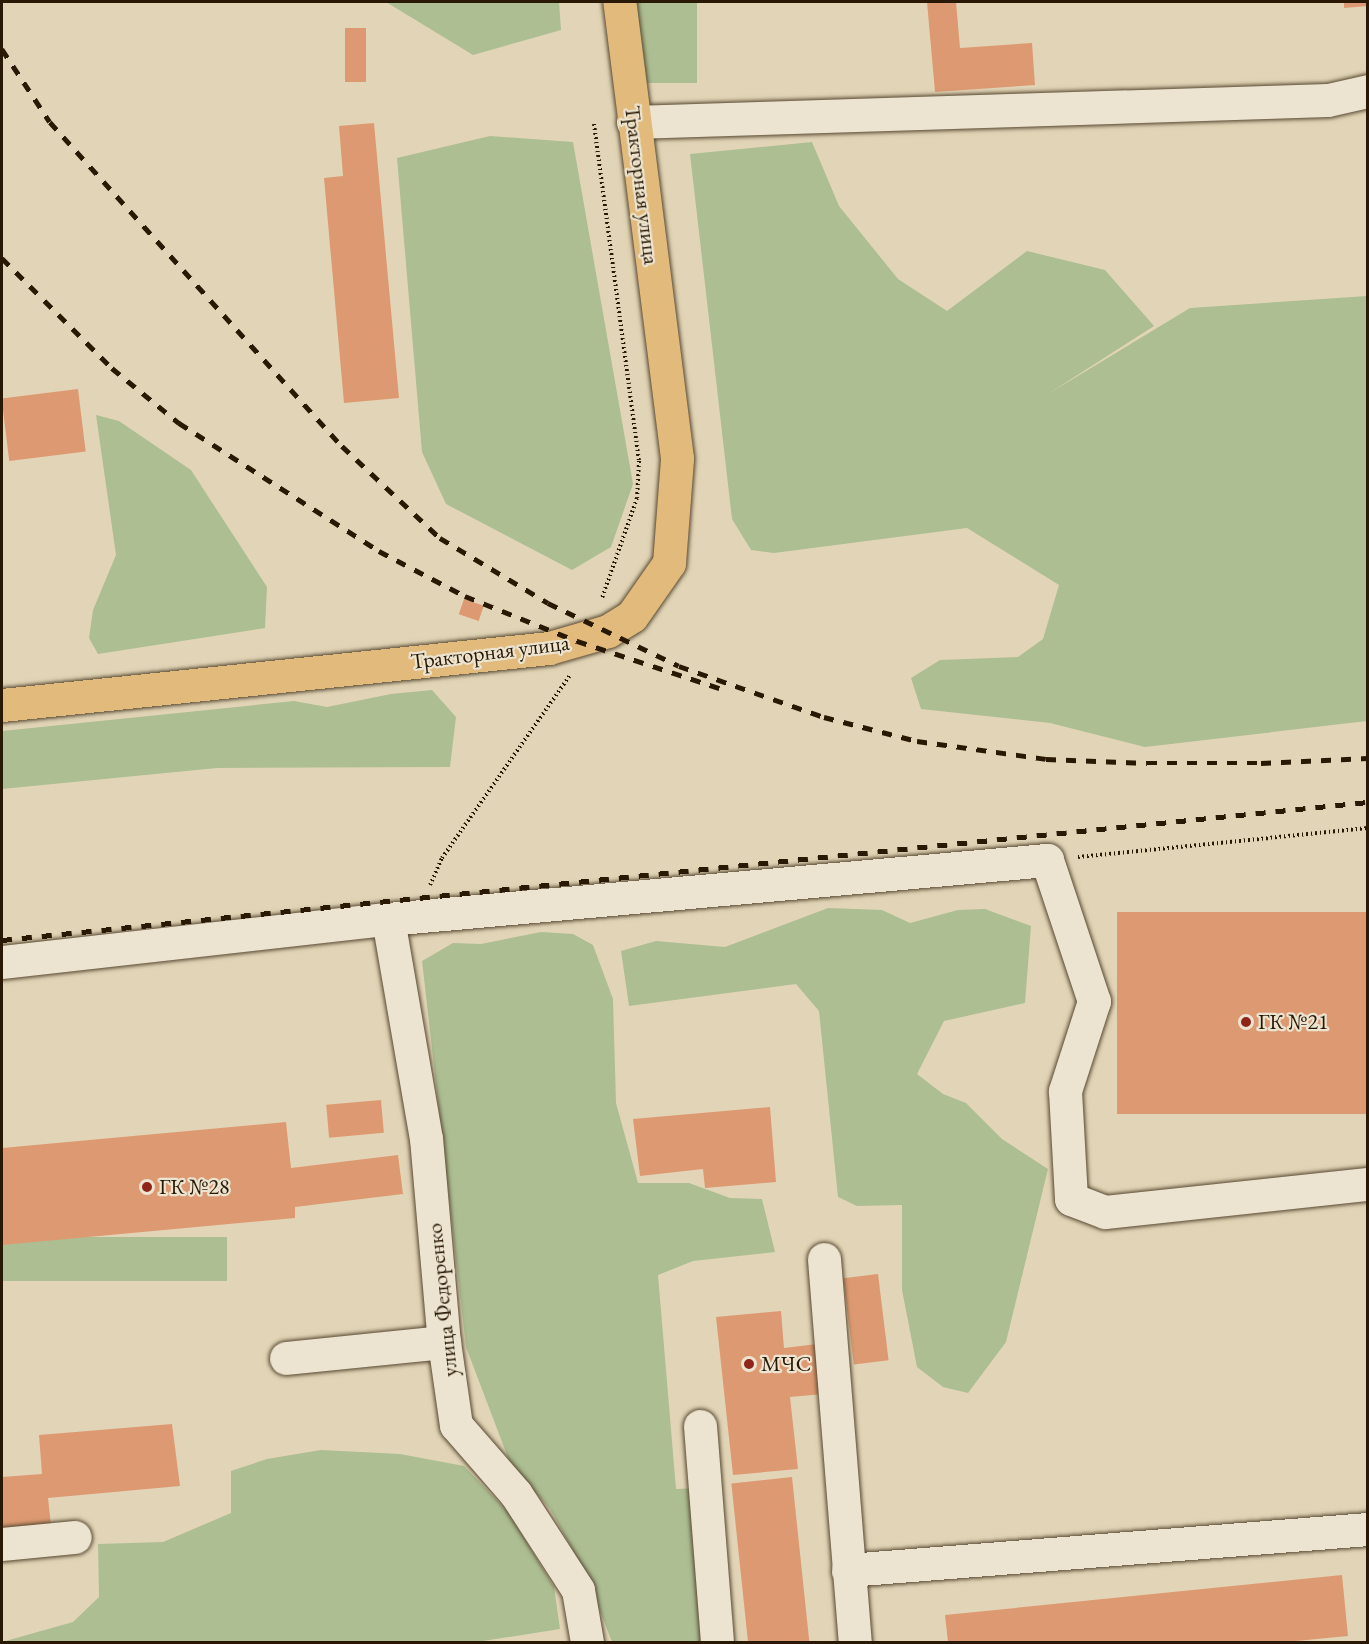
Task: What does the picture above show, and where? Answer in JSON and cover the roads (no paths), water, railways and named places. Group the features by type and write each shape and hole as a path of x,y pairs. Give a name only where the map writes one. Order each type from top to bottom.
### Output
{"main road":[{"name":"Тракторная улица","path":"2,705 549,648 579,640 632,616 669,563 677,458 619,2"}],"street":[{"path":"633,122 1328,100 1368,91"},
{"path":"2,962 388,918 1047,860 1094,1001 1065,1091 1071,1199 1105,1212 1368,1184"},
{"name":"улица Федоренко","path":"388,918 426,1138 444,1342 456,1425 516,1494 578,1590 587,1642"},
{"path":"824,1259 855,1642"},
{"path":"286,1358 444,1342"},
{"path":"700,1426 717,1642"},
{"path":"848,1570 1368,1529"},
{"path":"2,1544 75,1537"}],"railway":[{"path":"2,49 50,122 342,446 440,538 548,603 679,666 824,717 917,741 1046,759 1147,763 1261,763 1368,758"},
{"path":"2,258 112,368 179,423 379,551 465,596 577,641 719,688"},
{"path":"2,940 1368,802"}],"place":[{"name":"ГК №21","path":"1246,1022"},
{"name":"ГК №28","path":"147,1187"},
{"name":"МЧС","path":"749,1364"}]}
